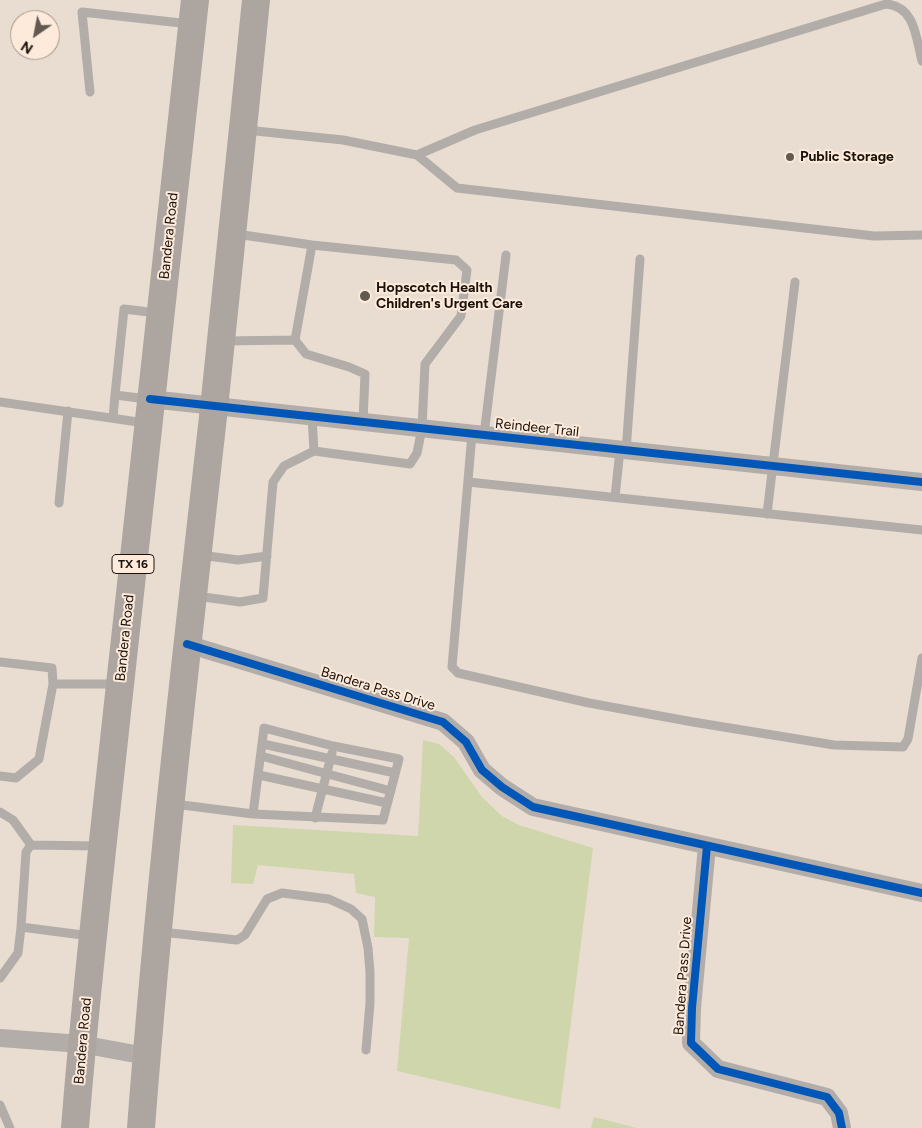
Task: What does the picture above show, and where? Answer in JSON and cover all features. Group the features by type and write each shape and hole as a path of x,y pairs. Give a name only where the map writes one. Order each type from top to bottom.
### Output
{"main road":[{"path":"141,1128 146,1056 187,644 221,341 256,0"},
{"name":"Bandera Road","path":"75,1128 102,846 194,12"}],"street":[{"name":"Reindeer Trail","path":"149,411 214,406 772,466 921,480"},
{"name":"Bandera Pass Drive","path":"187,644 443,722 466,742 482,770 502,787 533,807 922,893"},
{"name":"Bandera Pass Drive","path":"707,846 692,1008 691,1043 718,1069 827,1097 839,1113 842,1128"},
{"path":"0,1038 82,1044 146,1056"}],"lane":[{"path":"417,155 476,130 886,4 897,5 908,14 913,25 922,61"},
{"path":"90,92 82,12 194,12"},
{"path":"242,130 343,140 417,155 457,188 874,236 922,235"},
{"path":"193,595 240,602 263,598 273,482 284,466 314,451 410,464 417,453 422,428 425,364 461,316 467,270 456,260 312,245 232,234"},
{"path":"312,245 295,340 306,354 365,374 363,422"},
{"path":"506,255 478,434 468,482 452,667 458,672 589,703 693,722 834,745 903,747 908,739 922,658"},
{"path":"616,498 623,450 640,259"},
{"path":"767,514 795,282"},
{"path":"113,418 124,309 160,313"},
{"path":"221,341 295,340"},
{"path":"115,395 149,411"},
{"path":"0,402 113,418 149,411"},
{"path":"59,503 68,411"},
{"path":"312,416 314,451"},
{"path":"468,482 922,530"},
{"path":"197,554 238,560 267,556"},
{"path":"0,662 52,668 53,684 39,759 16,778 0,776"},
{"path":"53,684 120,684"},
{"path":"171,804 253,814 383,820 398,760 264,728 253,814"},
{"path":"263,744 395,773"},
{"path":"315,818 333,746"},
{"path":"261,756 391,790"},
{"path":"259,775 387,803"},
{"path":"0,812 13,820 31,845"},
{"path":"31,845 102,846"},
{"path":"0,978 18,953 26,852 31,845"},
{"path":"158,932 237,940 246,934 267,899 282,893 329,899 352,909 362,919 368,948 370,1003 366,1050"},
{"path":"21,927 93,937"},
{"path":"0,1105 10,1128"}],"green space":[{"path":"423,740 439,744 454,757 482,797 502,816 519,825 593,848 560,1109 397,1071 409,938 374,937 375,897 356,893 354,874 258,865 253,884 231,883 233,825 418,836"},
{"path":"594,1117 637,1128 591,1128"}],"cycle path":[{"path":"150,399 922,482"},
{"path":"187,644 443,722 466,742 482,770 502,787 533,807 922,893"},
{"path":"707,846 692,1008 691,1043 718,1069 827,1097 839,1113 842,1128"}],"place":[{"name":"Public Storage","path":"790,157"},
{"name":"Hopscotch Health Children's Urgent Care","path":"365,296"}]}
